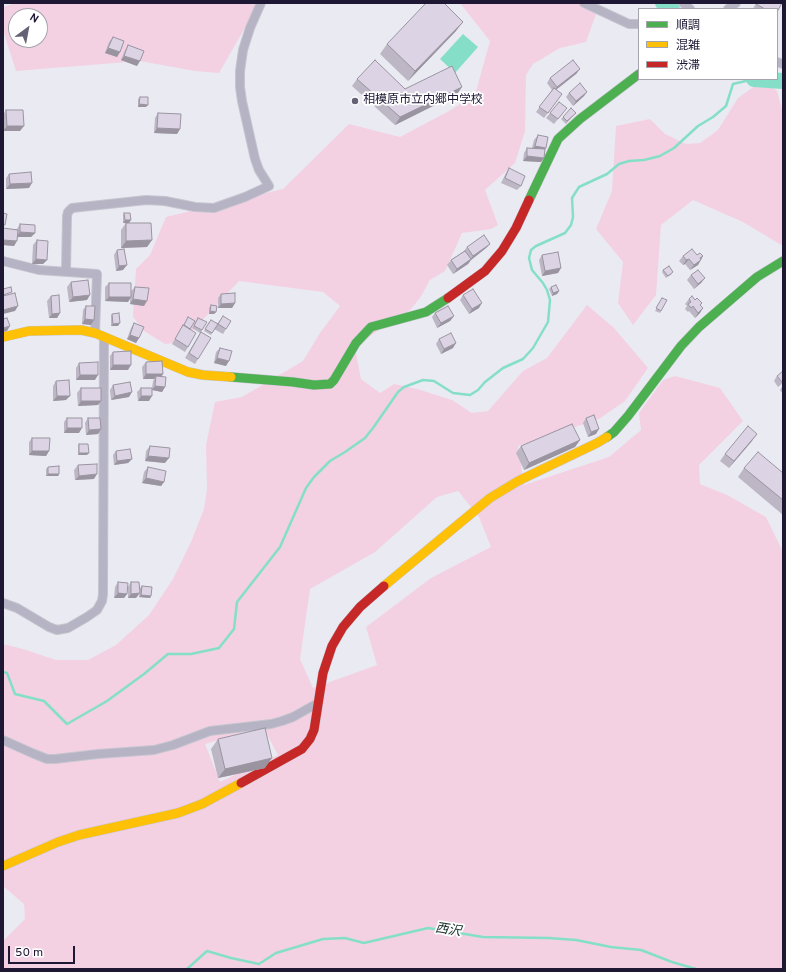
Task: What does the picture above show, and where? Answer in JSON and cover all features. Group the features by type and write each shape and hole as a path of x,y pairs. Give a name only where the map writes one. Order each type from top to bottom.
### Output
{"street":[{"path":"66,271 67,216 68,212 72,208 146,200 165,201 195,208 214,208 269,186 259,170 255,159 240,87 240,71 243,50 261,3"},
{"path":"584,3 629,24 638,24"},
{"path":"3,336 30,331 81,330 100,335 155,359 196,374 314,385 330,384 334,380 356,343 371,328 426,312 455,294 484,271 502,251 516,228 558,139 580,119 638,75"},
{"path":"3,261 30,269 97,274 100,335 103,594 102,601 97,610 68,628 57,630 49,628 17,608 3,603"},
{"path":"3,866 65,840 178,813 217,796 302,748 310,739 314,730 326,663 332,646 351,616 369,598 490,498 518,481 587,448 614,432 635,407 681,346 699,326 757,277 783,261"},
{"path":"3,740 32,753 55,759 154,750 173,745 210,731 271,724 282,721 293,717 318,703"}],"shaded area":[{"path":"15,3 256,3 250,19 219,73 195,71 140,61 16,71 9,48 48,48 48,8 8,8 8,46 3,30 3,7"},
{"path":"460,3 600,3 586,42 560,48 533,64 526,75 525,131 515,163 485,190 498,225 491,229 462,233 445,271 430,280 420,298 410,310 373,334 355,348 361,379 380,393 394,384 417,389 452,400 472,413 488,411 523,371 547,358 587,305 614,328 648,368 625,401 599,419 518,446 524,485 609,457 641,430 639,413 663,380 675,376 720,388 743,421 699,465 700,484 727,495 766,517 783,552 783,969 3,969 3,941 25,919 24,904 3,886 3,644 56,660 88,660 116,645 149,615 173,579 191,542 204,509 207,489 206,445 215,402 242,397 303,361 320,333 340,306 323,292 239,281 182,342 165,344 144,331 133,317 136,269 150,255 166,217 283,189 349,124 400,137 449,111 475,95 490,41","holes":["458,491 479,517 491,547 431,578 366,627 377,665 313,688 300,659 310,589 375,552 437,497","263,727 278,755 220,782 205,744"]},
{"path":"463,34 478,47 455,73 440,59"},
{"path":"756,85 771,86 777,91 783,113 783,246 743,222 693,200 661,225 656,295 633,325 618,303 623,262 596,229 612,191 616,126 650,119 665,134 686,144 700,143 718,130 738,98"}],"building":[{"path":"426,3 444,3 463,22 415,71 387,44"},
{"path":"782,3 778,10 778,8 763,8 756,4"},
{"path":"113,37 124,41 120,52 108,48"},
{"path":"128,45 144,51 140,61 124,56"},
{"path":"375,60 405,89 452,66 462,87 400,117 357,79"},
{"path":"573,60 580,69 557,87 550,78"},
{"path":"580,83 587,92 576,101 569,93"},
{"path":"554,88 562,94 548,113 539,107"},
{"path":"140,97 148,97 148,105 139,104"},
{"path":"559,102 567,108 558,119 550,113"},
{"path":"571,108 576,113 567,121 563,117"},
{"path":"6,110 23,110 24,126 7,126"},
{"path":"158,113 181,114 180,129 157,128"},
{"path":"538,135 548,137 546,148 535,146"},
{"path":"527,148 545,149 544,158 527,156"},
{"path":"509,168 525,176 521,186 505,178"},
{"path":"31,172 32,183 10,184 9,174"},
{"path":"3,213 7,214 5,225 3,225"},
{"path":"124,213 130,213 131,220 125,220"},
{"path":"126,223 151,223 152,240 126,241"},
{"path":"20,224 35,225 35,233 20,232"},
{"path":"3,228 18,230 17,241 3,240"},
{"path":"484,235 490,244 473,256 467,247"},
{"path":"37,240 48,241 47,260 36,259"},
{"path":"124,249 127,265 119,266 117,250"},
{"path":"692,249 697,255 700,253 703,256 700,258 701,260 694,265 689,259 686,260 683,256"},
{"path":"465,251 471,259 457,269 451,260"},
{"path":"558,252 561,268 545,271 542,255"},
{"path":"669,266 673,272 668,276 663,270"},
{"path":"698,270 705,278 698,284 691,275"},
{"path":"88,280 90,295 73,297 71,282"},
{"path":"109,283 131,283 131,297 109,297"},
{"path":"556,285 559,291 553,293 551,287"},
{"path":"11,287 12,292 3,295 3,289"},
{"path":"135,287 149,288 147,301 133,299"},
{"path":"473,289 482,303 472,309 463,295"},
{"path":"15,293 18,306 3,310 3,296"},
{"path":"235,293 235,303 221,304 221,294"},
{"path":"59,295 60,313 52,314 51,296"},
{"path":"692,296 695,300 697,298 702,303 700,305 703,308 698,313 693,306 691,308 688,304 691,302 689,299"},
{"path":"662,298 667,300 661,311 656,308"},
{"path":"211,305 217,306 216,312 210,311"},
{"path":"86,306 95,306 94,320 85,319"},
{"path":"448,306 454,316 441,323 435,313"},
{"path":"119,313 120,323 113,324 112,314"},
{"path":"223,316 231,321 226,329 218,324"},
{"path":"188,317 195,321 190,329 184,325"},
{"path":"7,318 10,326 3,328 3,319"},
{"path":"198,318 207,322 202,330 194,326"},
{"path":"211,320 218,324 212,333 205,329"},
{"path":"134,323 144,327 139,338 130,335"},
{"path":"183,325 196,333 188,347 175,339"},
{"path":"201,332 211,338 198,359 189,353"},
{"path":"451,333 456,343 444,349 439,339"},
{"path":"220,348 232,351 229,361 217,358"},
{"path":"131,351 131,365 113,365 113,352"},
{"path":"162,361 163,374 146,374 146,362"},
{"path":"98,362 98,375 80,375 79,363"},
{"path":"783,371 783,381 782,382 777,376"},
{"path":"156,376 166,377 165,387 155,386"},
{"path":"69,380 70,396 57,396 56,381"},
{"path":"130,382 132,392 115,396 113,385"},
{"path":"81,388 101,388 101,401 81,401"},
{"path":"141,388 152,388 152,396 141,396"},
{"path":"594,415 599,429 591,432 586,418"},
{"path":"67,418 82,418 82,428 67,428"},
{"path":"88,418 100,418 101,429 89,430"},
{"path":"572,424 580,440 529,463 521,446"},
{"path":"748,426 757,434 734,461 725,454"},
{"path":"32,438 50,438 49,451 32,451"},
{"path":"79,444 88,444 89,453 79,453"},
{"path":"150,446 170,448 169,458 148,456"},
{"path":"130,449 132,459 117,461 116,451"},
{"path":"758,452 783,473 783,500 744,468"},
{"path":"97,464 97,474 79,476 78,465"},
{"path":"59,466 59,474 48,474 48,467"},
{"path":"148,467 166,471 164,482 146,478"},
{"path":"118,582 128,583 127,594 118,593"},
{"path":"131,582 139,582 140,593 131,594"},
{"path":"142,586 152,587 151,596 141,595"},
{"path":"265,728 272,758 225,769 218,739"}],"waterway":[{"path":"663,3 670,8"},
{"path":"3,672 7,673 15,694 44,701 67,724 107,701 168,654 191,654 219,648 234,629 237,602 280,547 306,488 314,477 330,461 365,438 398,392 404,387 423,380 434,381 453,393 470,395 503,368 523,359 533,348 548,322 550,300 543,283 532,270 529,258 531,250 536,246 565,233 571,225 573,217 572,198 579,187 607,174 619,164 660,156 674,148 698,126 713,117 726,106 733,84 750,80"},
{"path":"768,80 783,81"},
{"name":"西沢","path":"187,969 207,951 259,964 276,953 323,939 345,938 364,943 428,928 483,937 576,940 611,947 641,950 672,962 696,969"}],"traffic: fast":[{"path":"529,200 558,139 580,119 638,75"},
{"path":"607,437 614,432 628,416 681,346 699,327 757,277 783,261"},
{"path":"231,377 314,385 330,384 334,380 356,343 371,327 426,312 448,298"}],"traffic: slow":[{"path":"3,337 29,331 81,330 95,333 188,372 203,375 231,377"},
{"path":"384,586 490,498 518,481 607,437"},
{"path":"3,866 58,842 79,835 178,813 202,804 241,783"}],"traffic: jam":[{"path":"448,298 485,271 502,251 516,228 529,200"},
{"path":"241,783 302,749 310,739 314,730 323,673 332,646 343,627 360,607 384,586"}],"place":[{"name":"相模原市立内郷中学校","path":"355,101"}]}
